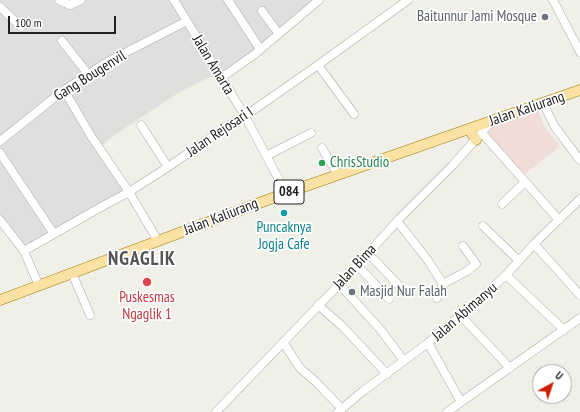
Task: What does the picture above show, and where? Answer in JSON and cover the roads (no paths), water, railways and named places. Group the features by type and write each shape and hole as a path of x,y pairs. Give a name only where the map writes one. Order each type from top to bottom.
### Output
{"main road":[{"name":"Jalan Kaliurang","path":"0,300 286,193 580,90"},
{"path":"469,129 479,137"}],"street":[{"path":"0,3 4,0"},
{"path":"59,0 70,4 81,0"},
{"name":"Jalan Amarta","path":"174,0 245,116 286,193"},
{"path":"228,0 260,49"},
{"path":"221,78 279,34 318,0"},
{"name":"Jalan Rejosari I","path":"24,251 129,192 168,167 229,125 245,116 408,0"},
{"path":"553,0 580,52"},
{"path":"0,6 21,27"},
{"path":"262,11 279,34"},
{"name":"Gang Bougenvil","path":"0,142 64,90 88,74 187,21"},
{"path":"62,40 88,74"},
{"path":"318,65 354,114"},
{"path":"64,90 91,136 129,192 158,241"},
{"path":"543,103 555,127 580,160"},
{"name":"Jalan Bima","path":"216,412 226,409 283,342 397,221 479,137 492,121"},
{"path":"141,125 168,167"},
{"path":"266,156 311,133"},
{"path":"479,137 525,182 559,220"},
{"path":"322,148 338,175"},
{"path":"0,152 54,234"},
{"path":"502,204 525,182"},
{"name":"Jalan Abimanyu","path":"343,410 363,391 428,343 506,275 534,244 580,199"},
{"path":"0,220 24,251 39,286"},
{"path":"397,221 427,259 442,284"},
{"path":"483,226 519,261"},
{"path":"534,244 580,294"},
{"path":"437,298 442,284 467,271 476,264 463,246"},
{"path":"368,253 405,292"},
{"path":"357,265 389,299"},
{"path":"72,273 90,314"},
{"path":"506,275 564,330"},
{"path":"339,284 380,329 404,361"},
{"path":"318,305 342,326 387,374"},
{"path":"460,315 510,368"},
{"path":"447,412 580,318"},
{"path":"283,342 300,368 343,410"},
{"path":"428,343 461,402"}],"place":[{"name":"Baitunnur Jami Mosque","path":"545,17"},
{"name":"ChrisStudio","path":"322,163"},
{"name":"Puncaknya Jogja Cafe","path":"284,213"},
{"name":"Puskesmas Ngaglik 1","path":"147,282"},
{"name":"Masjid Nur Falah","path":"352,292"}],"district":[{"name":"NGAGLIK","path":"142,260"}]}
